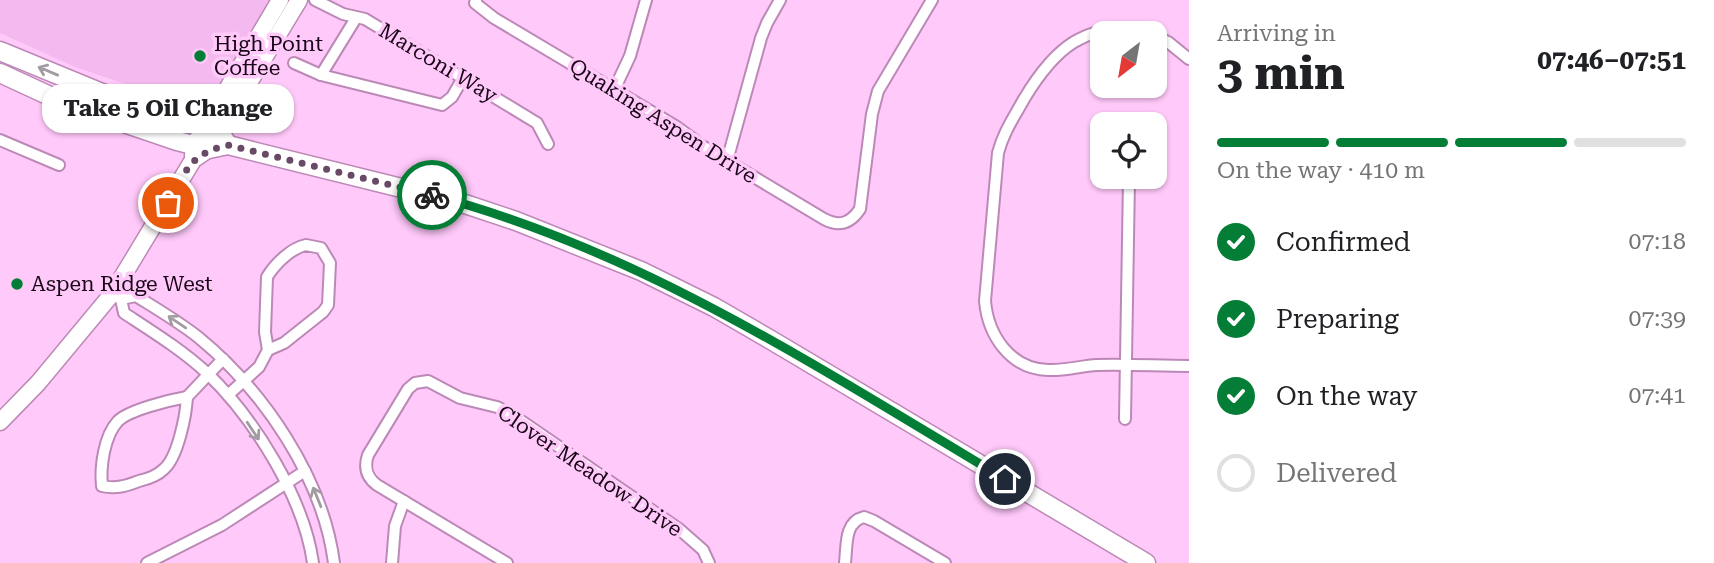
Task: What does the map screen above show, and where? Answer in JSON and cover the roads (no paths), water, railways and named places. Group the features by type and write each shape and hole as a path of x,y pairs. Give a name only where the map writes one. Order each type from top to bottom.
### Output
{"main road":[{"path":"198,151 218,134 280,0"},
{"path":"0,422 116,297 198,151 218,134 299,0"},
{"path":"0,51 102,93 218,134 462,203 516,221 641,271 740,322 1146,563"},
{"path":"0,73 65,103 198,151"}],"street":[{"name":"Marconi Way","path":"315,0 356,18 365,19 537,123 548,145"},
{"name":"Quaking Aspen Drive","path":"476,0 475,3 494,18 832,223 848,222 862,205 872,114 878,90 932,0"},
{"path":"614,90 630,56 646,0"},
{"path":"727,161 761,38 766,23 780,0"},
{"path":"321,75 356,18"},
{"path":"1090,34 1057,53 1038,75 1001,142 996,171 986,314 994,337 1013,358 1044,370 1096,365 1189,366"},
{"path":"1167,42 1189,59"},
{"path":"294,63 321,75 442,105 452,97 463,78"},
{"path":"0,140 59,165"},
{"path":"1125,419 1129,189"},
{"path":"228,395 258,366 268,350 284,343 328,305 330,263 321,248 313,245 298,246 271,270 267,277 265,332 268,350"},
{"path":"313,563 304,523 286,482 228,395 209,375 160,336 124,313 116,297 136,296 187,328 223,359 243,381 270,416 305,471 324,517 334,563"},
{"path":"187,397 186,415 166,468 157,475 126,486 102,486 103,463 116,423 164,401 187,397 223,359"},
{"name":"Clover Meadow Drive","path":"404,501 370,479 366,463 408,389 421,381 432,383 460,398 497,407 511,414 680,529 703,550 709,563"},
{"path":"147,563 222,525 305,471"},
{"path":"392,563 395,526 404,501 507,563"},
{"path":"845,563 849,528 854,521 864,517 944,563"}],"place":[{"name":"High Point Coffee","path":"200,56"},
{"name":"Take 5 Oil Change","path":"168,203"},
{"name":"Aspen Ridge West","path":"17,284"}]}
